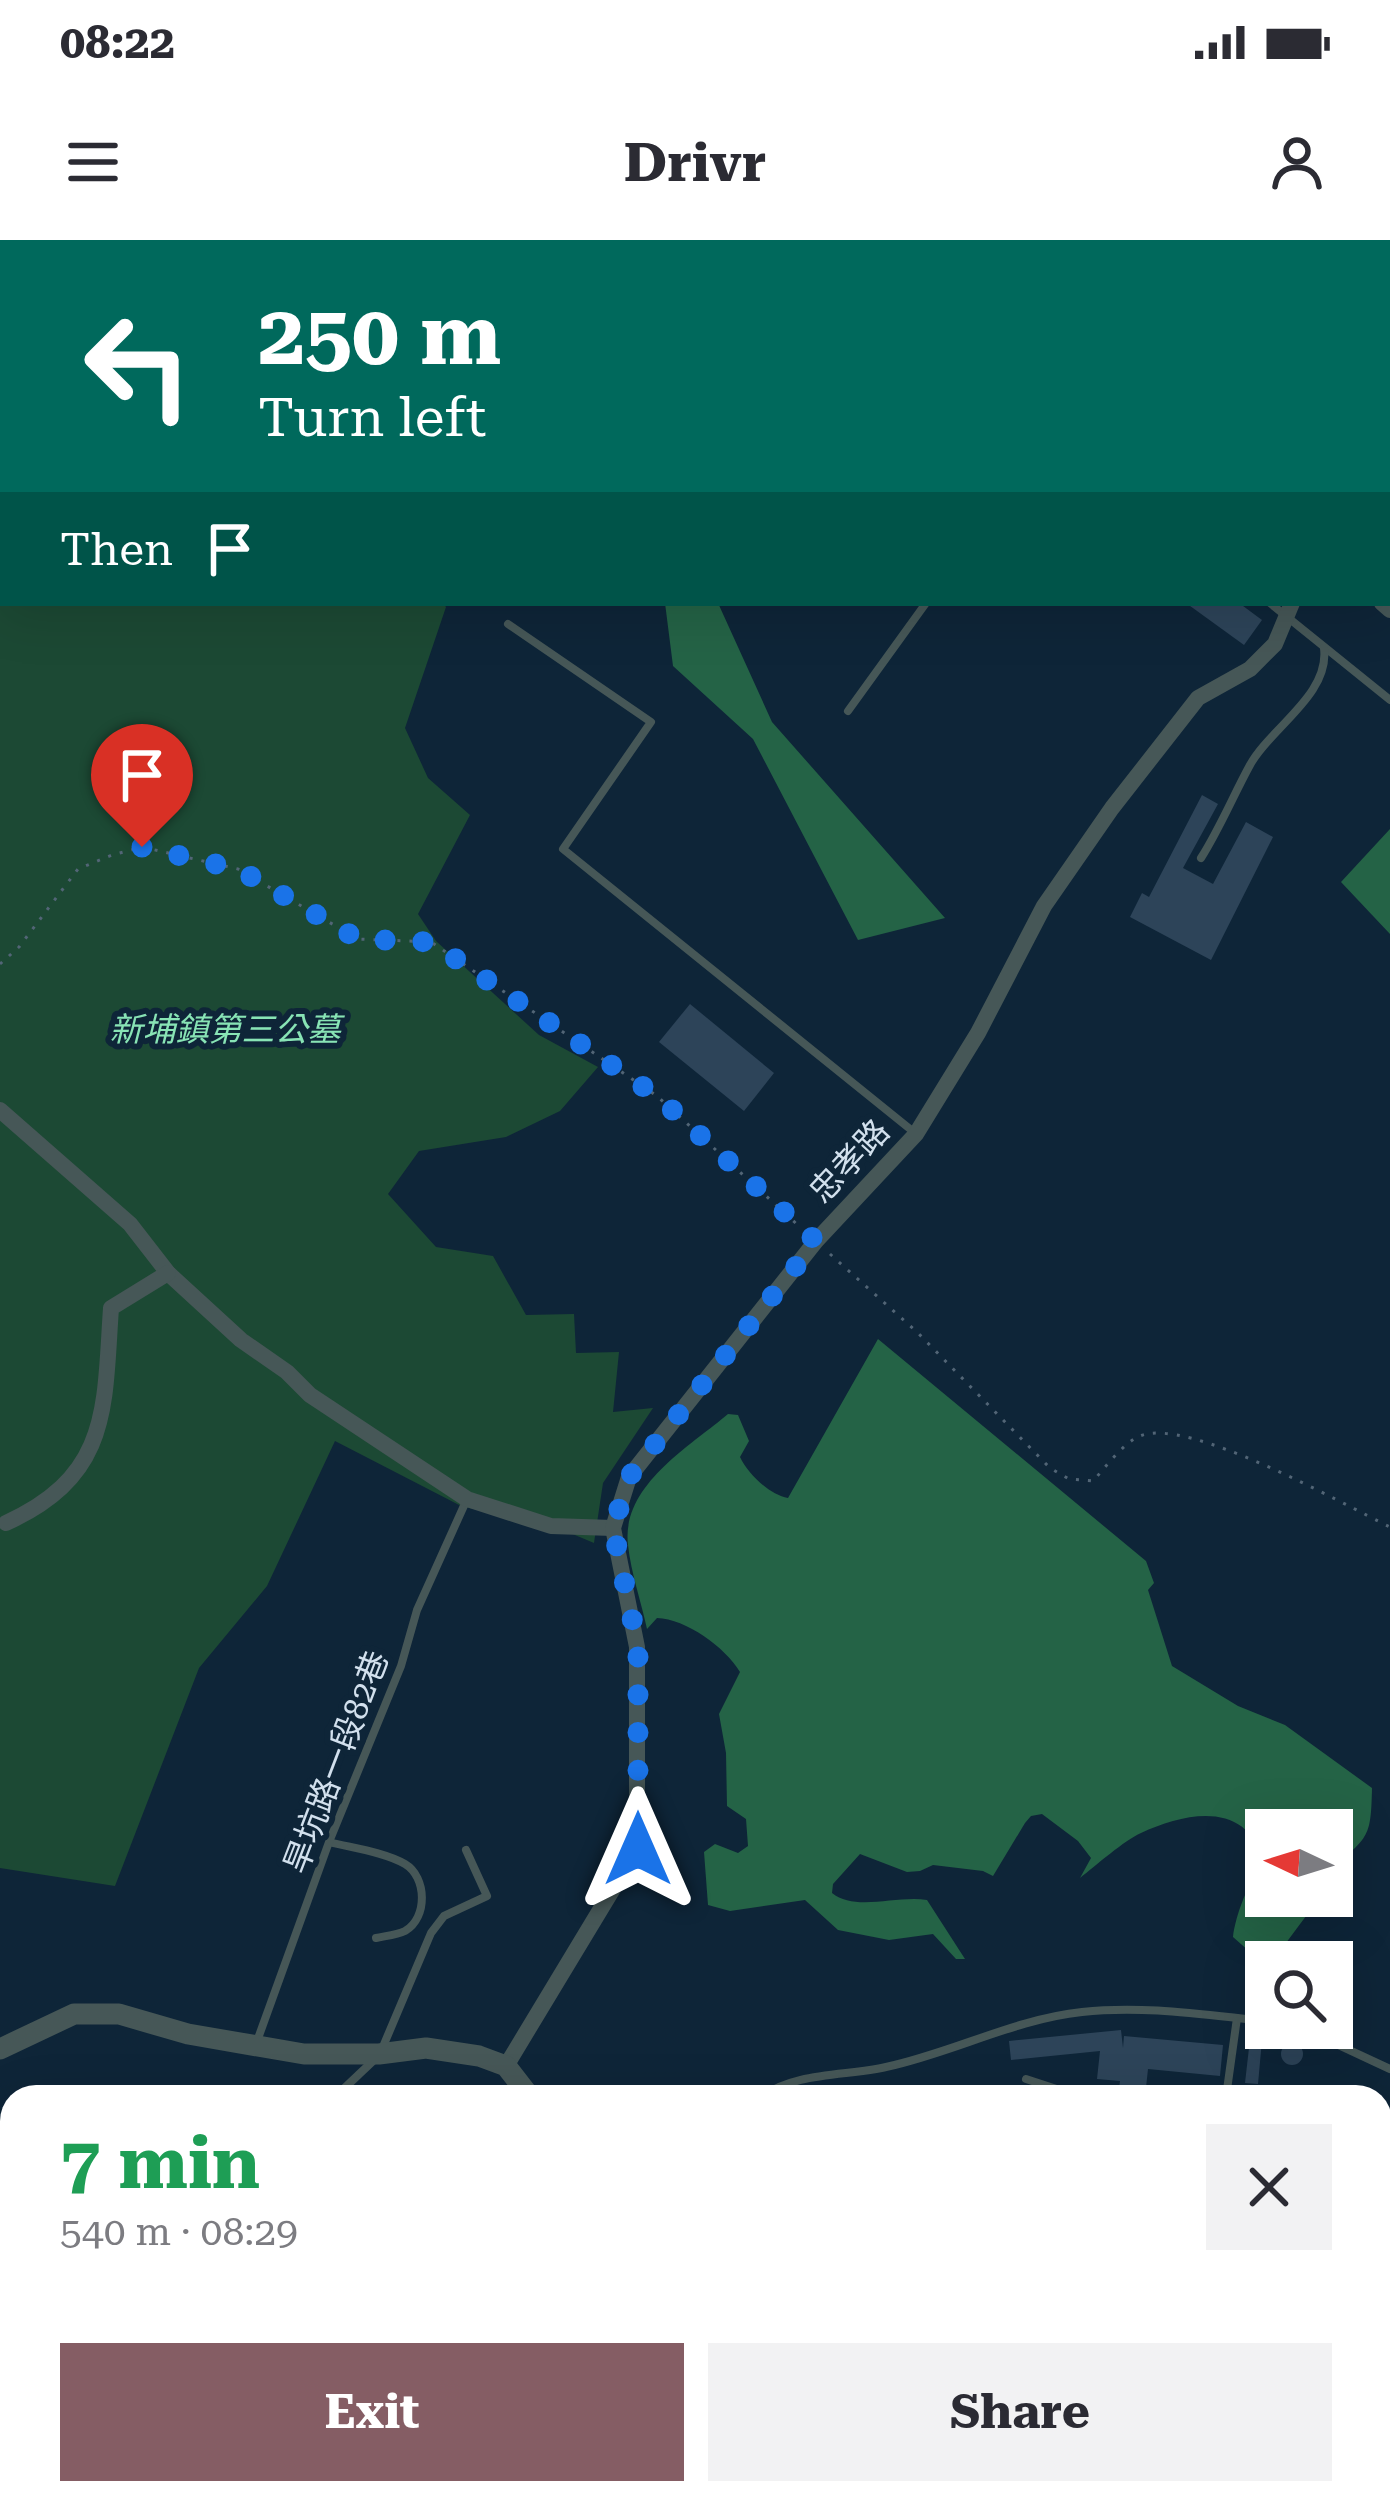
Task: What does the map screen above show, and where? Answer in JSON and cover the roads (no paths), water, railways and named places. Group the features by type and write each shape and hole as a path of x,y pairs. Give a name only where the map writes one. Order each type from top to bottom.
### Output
{"street":[{"name":"忠孝路","path":"613,1528 629,1477 816,1241 916,1134 978,1033 1044,906 1112,808 1198,698 1250,669 1275,644 1290,609"},
{"path":"0,1110 130,1224 168,1273 310,1395 467,1499 551,1526 613,1528 638,1647 638,1849 506,2066"},
{"path":"7,1523 43,1506 82,1466 103,1418 111,1308 168,1273"},
{"path":"0,2049 74,2014 118,2014 188,2034 304,2054 380,2054 426,2048 479,2056 506,2066 521,2085"}],"lane":[{"path":"848,711 924,606"},
{"path":"1290,609 1324,648 1390,700"},
{"path":"508,624 651,722 563,848 916,1134"},
{"path":"1201,858 1252,761 1312,689 1326,661 1324,648"},
{"name":"旱坑路一段82巷","path":"255,2046 329,1842 401,1666 417,1610 467,1499"},
{"path":"329,1842 405,1864 418,1877 422,1892 418,1917 406,1930 376,1938"},
{"path":"347,2085 380,2054 393,2031 431,1933 444,1916 487,1896 466,1850"},
{"path":"788,2085 918,2060 1041,2020 1082,2012 1148,2010 1245,2019"},
{"path":"1228,2085 1237,2018"},
{"path":"1348,2049 1390,2068"},
{"path":"1026,2079 1044,2085"}],"park label":[{"name":"新埔鎮第三公墓","path":"225,1029"}]}
